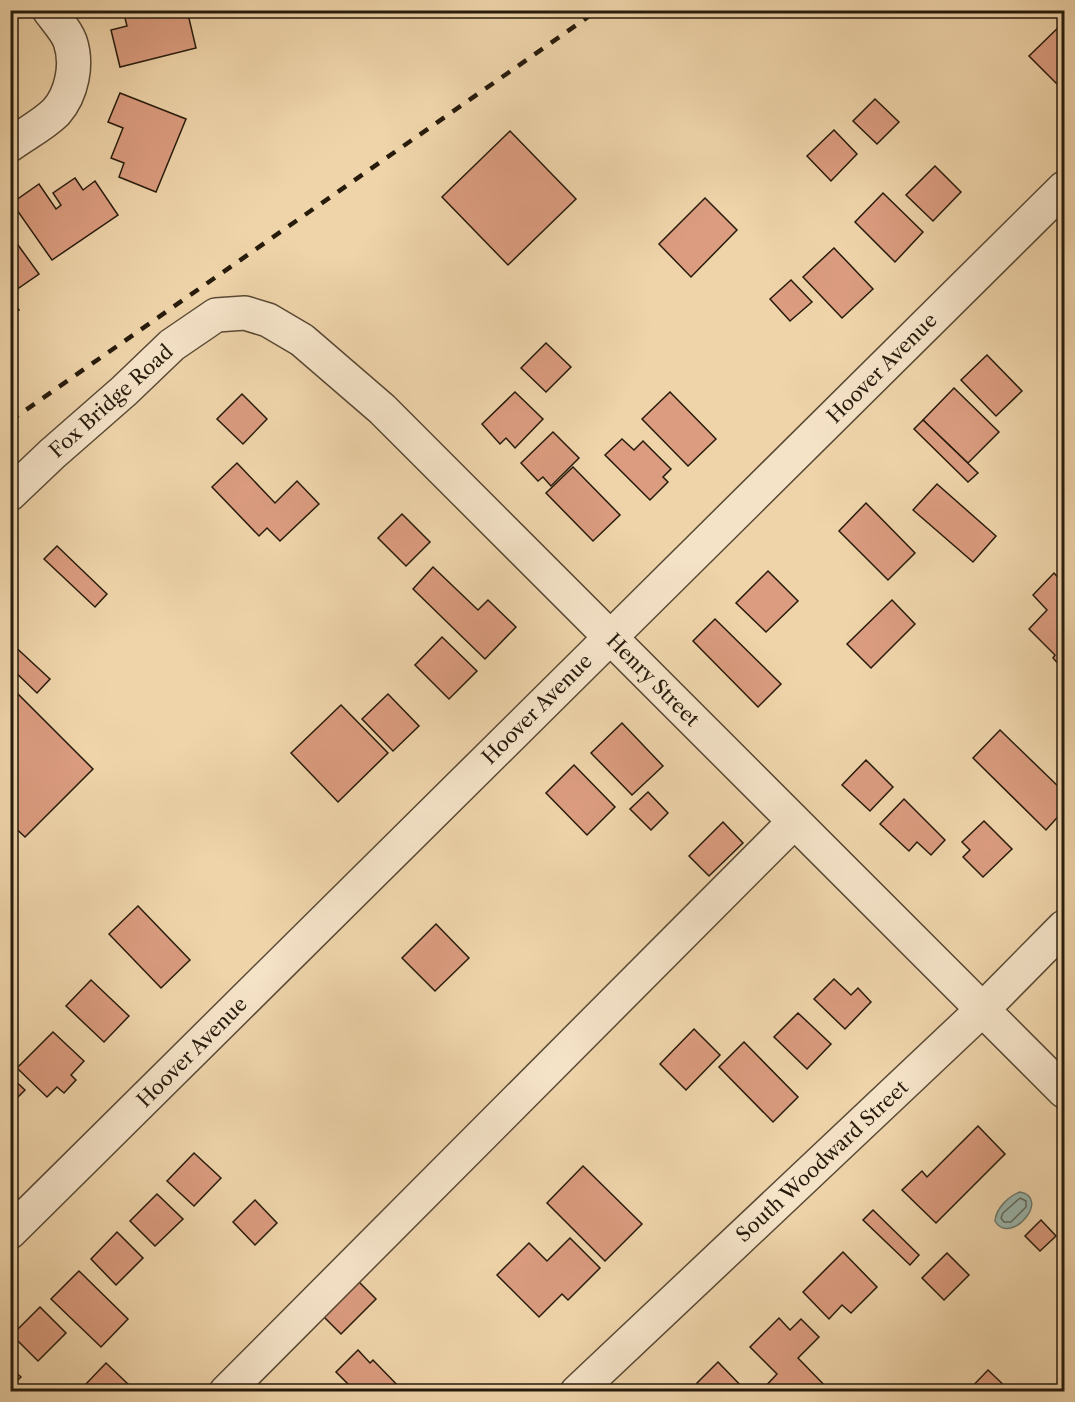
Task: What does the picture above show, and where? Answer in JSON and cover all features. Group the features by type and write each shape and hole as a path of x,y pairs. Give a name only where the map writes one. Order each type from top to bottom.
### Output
{"street":[{"path":"10,145 56,112 70,87 73,54 70,40 49,10"},
{"name":"Hoover Avenue","path":"10,1232 1065,188"},
{"name":"Henry Street","path":"216,315 245,313 268,320 302,340 382,409 1065,1091"},
{"name":"Fox Bridge Road","path":"10,494 172,345 216,315"},
{"path":"226,1392 794,822"},
{"name":"South Woodward Street","path":"577,1392 983,1009 1065,927"}],"water":[{"path":"1020,1192 1029,1196 1032,1203 1030,1211 1018,1225 1010,1228 1002,1227 995,1221 1000,1207"}],"building":[{"path":"123,10 187,10 196,48 120,67 111,30 127,26"},
{"path":"1064,22 1064,83 1060,87 1029,56"},
{"path":"120,93 186,119 156,192 119,177 124,163 111,158 123,128 108,122"},
{"path":"875,99 899,122 877,144 853,121"},
{"path":"834,130 857,154 831,181 807,156"},
{"path":"510,131 576,199 508,265 442,197"},
{"path":"935,166 961,192 933,221 906,195"},
{"path":"75,178 83,190 95,181 118,215 52,260 12,203 39,184 56,209 61,205 53,193"},
{"path":"883,193 923,232 895,262 855,222"},
{"path":"705,198 737,230 691,277 659,244"},
{"path":"10,234 39,274 10,294"},
{"path":"834,248 873,289 842,318 803,277"},
{"path":"791,280 812,302 790,321 770,299"},
{"path":"10,298 19,310 10,315"},
{"path":"546,343 571,367 546,392 521,368"},
{"path":"987,355 1022,391 996,416 961,380"},
{"path":"954,388 999,432 968,463 923,420"},
{"path":"515,392 543,419 515,448 506,438 500,444 482,424"},
{"path":"670,392 716,439 688,466 642,419"},
{"path":"242,394 267,419 243,444 217,419"},
{"path":"923,420 978,473 968,482 914,429"},
{"path":"553,432 579,458 551,486 543,477 538,481 521,463"},
{"path":"622,439 634,450 643,441 671,469 663,477 668,482 650,500 605,455"},
{"path":"237,463 275,503 297,481 319,504 280,541 267,528 259,536 212,487"},
{"path":"573,467 620,515 593,541 546,493"},
{"path":"937,484 996,536 973,562 913,510"},
{"path":"866,503 915,553 888,580 839,531"},
{"path":"402,514 430,542 406,566 378,538"},
{"path":"57,546 107,594 95,607 44,559"},
{"path":"433,567 478,610 488,600 516,627 485,659 413,589"},
{"path":"768,571 798,601 766,632 736,603"},
{"path":"1054,573 1064,584 1064,670 1053,658 1055,655 1029,629 1047,610 1033,595"},
{"path":"892,600 915,624 871,668 847,644"},
{"path":"715,619 781,684 758,707 693,641"},
{"path":"442,637 477,671 449,699 415,665"},
{"path":"10,642 50,679 37,693 10,667"},
{"path":"13,689 93,769 25,837 10,823 10,691"},
{"path":"388,694 419,726 393,751 362,719"},
{"path":"341,705 388,753 338,802 291,753"},
{"path":"622,723 663,766 632,795 591,753"},
{"path":"1000,730 1064,792 1064,810 1046,830 973,758"},
{"path":"866,760 893,787 870,811 842,785"},
{"path":"574,765 615,807 587,835 546,793"},
{"path":"648,792 668,813 651,830 630,809"},
{"path":"904,799 945,840 931,855 917,842 909,851 880,824"},
{"path":"984,821 1012,849 983,877 963,857 970,850 962,842"},
{"path":"723,822 743,843 709,876 689,856"},
{"path":"138,906 190,960 161,988 109,934"},
{"path":"436,924 469,958 435,991 402,958"},
{"path":"834,979 851,995 858,988 871,1002 845,1029 814,999"},
{"path":"91,980 129,1016 104,1042 66,1006"},
{"path":"798,1013 831,1044 807,1069 774,1037"},
{"path":"694,1029 720,1055 686,1090 660,1064"},
{"path":"53,1032 84,1061 71,1075 76,1080 64,1093 57,1087 47,1097 17,1068"},
{"path":"744,1042 798,1097 773,1122 719,1067"},
{"path":"10,1076 25,1090 10,1105"},
{"path":"978,1126 1005,1154 936,1223 902,1190 922,1171 927,1177"},
{"path":"194,1153 221,1178 194,1206 167,1181"},
{"path":"583,1166 642,1224 605,1261 547,1203"},
{"path":"157,1194 183,1219 155,1246 130,1221"},
{"path":"255,1200 277,1223 255,1245 233,1222"},
{"path":"873,1210 919,1255 910,1265 863,1220"},
{"path":"1041,1220 1056,1236 1040,1251 1025,1236"},
{"path":"117,1232 143,1258 116,1285 91,1259"},
{"path":"570,1238 600,1268 568,1300 562,1294 539,1317 497,1275 529,1243 547,1261"},
{"path":"843,1252 877,1287 851,1313 842,1305 829,1319 803,1292"},
{"path":"947,1253 969,1275 944,1300 922,1278"},
{"path":"79,1271 128,1319 101,1347 51,1299"},
{"path":"355,1278 376,1299 341,1334 320,1313"},
{"path":"40,1307 66,1333 38,1361 12,1335"},
{"path":"779,1318 790,1330 801,1319 819,1337 798,1358 831,1392 760,1392 777,1374 750,1347"},
{"path":"358,1350 370,1363 373,1360 404,1392 352,1392 347,1387 349,1385 336,1372"},
{"path":"718,1362 747,1392 705,1392 697,1383"},
{"path":"106,1363 128,1384 120,1392 94,1392 86,1384"},
{"path":"10,1367 21,1377 10,1387"},
{"path":"988,1370 1011,1392 967,1392"}],"railway":[{"path":"10,421 598,10"}]}
